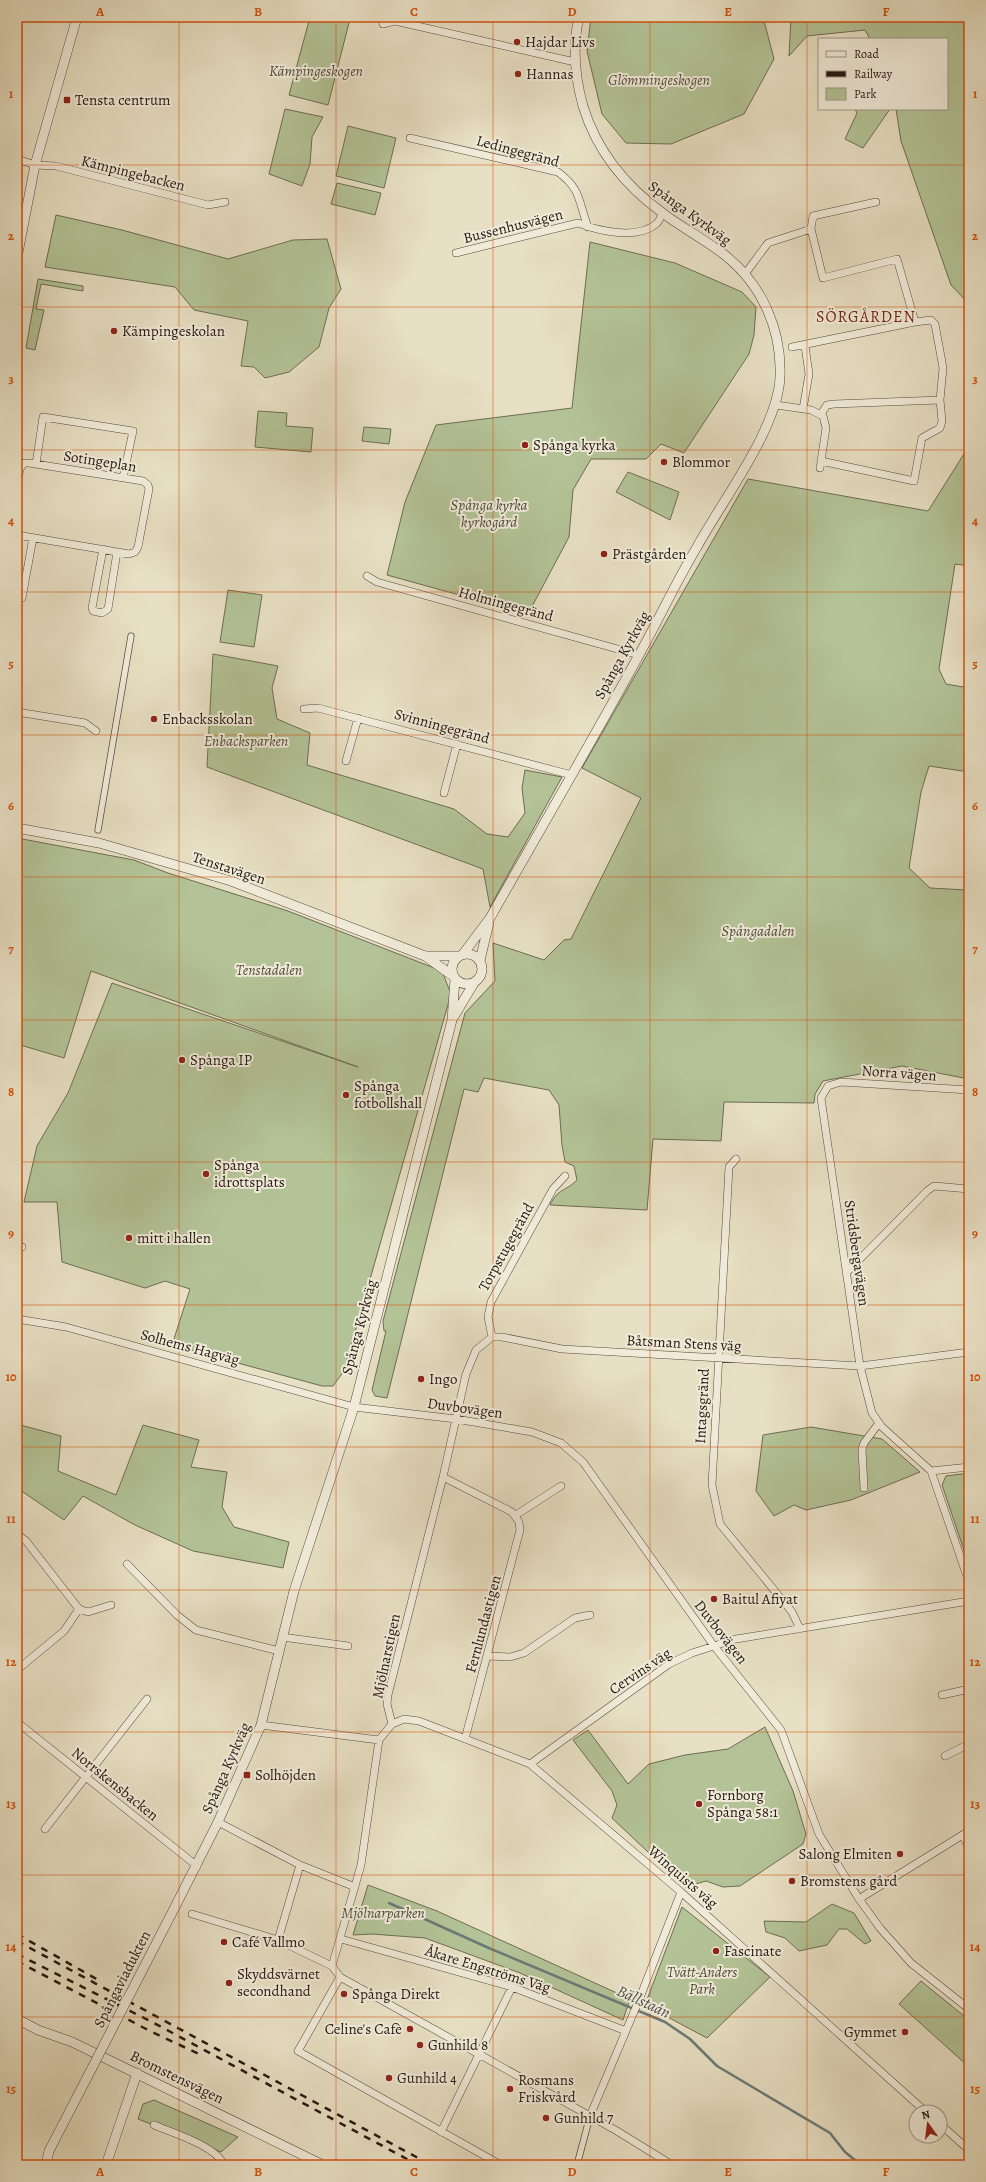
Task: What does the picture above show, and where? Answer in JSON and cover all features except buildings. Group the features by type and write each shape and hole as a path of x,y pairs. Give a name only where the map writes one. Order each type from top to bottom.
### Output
{"street":[{"path":"17,258 35,165 77,17"},
{"name":"Spånga Kyrkväg","path":"461,955 490,918 639,655 696,548 757,445 776,405 780,379 780,356 776,336 769,312 758,290 745,274 726,256 663,213 638,192 603,153 590,130 578,90 575,62 576,30 579,17"},
{"path":"383,24 395,21 575,62"},
{"name":"Ledingegränd","path":"410,138 558,172 571,182 578,195 588,227"},
{"name":"Kämpingebacken","path":"17,159 35,165 56,166 208,205 225,202"},
{"path":"876,202 813,216 811,229 823,278 897,259 914,322"},
{"name":"Bussenhusvägen","path":"456,253 578,223 588,227 632,234 656,224 663,213"},
{"path":"745,274 768,243 811,229"},
{"path":"776,405 804,409 823,416 826,428 820,465 914,481 922,438 940,428 942,421 940,400 943,368 936,324 931,320 914,322 792,348"},
{"path":"804,409 809,374 805,346"},
{"path":"821,414 827,405 834,404 940,400"},
{"path":"17,484 20,469 24,464 36,464 43,417 134,431 123,478"},
{"name":"Sotingeplan","path":"17,535 117,552 135,552 138,547 149,489 148,485 143,482 123,478 36,464"},
{"path":"17,535 17,544"},
{"path":"17,598 22,598 33,538"},
{"path":"103,549 92,608 93,611 107,611 117,552"},
{"name":"Holmingegränd","path":"367,576 377,582 639,655"},
{"path":"98,830 131,636"},
{"name":"Svinningegränd","path":"304,709 318,708 572,774"},
{"path":"17,712 85,723 96,731"},
{"path":"346,761 358,718"},
{"path":"444,793 457,744"},
{"name":"Tenstavägen","path":"17,828 98,843 231,881 424,956 454,977"},
{"name":"Spånga Kyrkväg","path":"480,960 490,918"},
{"path":"461,955 472,955 480,960 482,973 474,983 466,984 454,977 452,967 461,955"},
{"name":"Tenstavägen","path":"424,956 461,955"},
{"name":"Spånga Kyrkväg","path":"177,1903 218,1822 261,1725 294,1591 354,1407 452,1020 454,977"},
{"name":"Spånga Kyrkväg","path":"452,1020 474,983"},
{"name":"Norra vägen","path":"828,1086 841,1082 969,1090"},
{"name":"Stridsbergavägen","path":"828,1086 821,1098 822,1108 860,1366 872,1413 880,1423 931,1471 969,1582"},
{"name":"Intagsgränd","path":"736,1159 729,1167 712,1485 720,1524 792,1612 800,1629"},
{"name":"Torpstugegränd","path":"492,1337 488,1317 491,1302 553,1189 565,1176"},
{"path":"847,1272 927,1190 934,1186 969,1190"},
{"name":"Solhems Hagväg","path":"17,1319 66,1327 354,1407"},
{"path":"456,1419 470,1361 476,1350 492,1337"},
{"name":"Båtsman Stens väg","path":"492,1337 502,1337 562,1349 860,1366 969,1352"},
{"name":"Duvbovägen","path":"354,1407 456,1419 532,1432 562,1443 582,1462 714,1646 781,1730 819,1834 859,1899 880,1928 911,1962 969,2009"},
{"name":"Mjölnarstigen","path":"392,1724 387,1704 388,1695 443,1477 456,1419"},
{"path":"864,1488 862,1449 864,1443 880,1423"},
{"path":"931,1471 969,1467"},
{"path":"443,1477 494,1502 516,1515 561,1486"},
{"name":"Fernlundastigen","path":"465,1739 520,1530 516,1515"},
{"path":"17,1534 26,1541 79,1609 88,1612 111,1605"},
{"path":"127,1564 172,1611 196,1630 279,1651"},
{"name":"Cervins väg","path":"530,1764 669,1664 692,1653 736,1639 969,1601"},
{"path":"17,1670 64,1631 79,1609"},
{"path":"488,1656 510,1657 524,1653 574,1618 590,1615"},
{"path":"282,1637 348,1646"},
{"path":"942,1696 969,1690"},
{"path":"45,1829 147,1699"},
{"name":"Winquists väg","path":"392,1724 404,1719 418,1721 530,1764 681,1892 917,2104"},
{"name":"Norrskensbacken","path":"17,1722 196,1866"},
{"path":"332,1966 361,1865 379,1740 392,1724"},
{"path":"261,1725 379,1740"},
{"path":"945,1756 969,1744"},
{"path":"218,1822 300,1865 355,1886"},
{"path":"859,1899 966,1833 969,1849"},
{"path":"278,1940 300,1865"},
{"path":"577,2165 590,2116 639,2000 681,1892"},
{"name":"Spångaviadukten","path":"46,2165 51,2147 177,1903"},
{"path":"192,1914 278,1940 332,1966 340,1977 590,2116 672,2165"},
{"name":"Åkare Engströms Väg","path":"341,1939 512,1988 626,2031"},
{"path":"340,1977 298,2051 502,2165"},
{"path":"441,2132 512,1988"},
{"name":"Bromstensvägen","path":"17,2020 38,2030 72,2042 323,2165"},
{"path":"106,2165 137,2073"},
{"path":"154,2125 200,2145 221,2157 224,2165"},
{"path":"948,2131 969,2150"}],"green space":[{"name":"Kämpingeskogen","path":"310,17 342,17 350,19 328,105 289,95"},
{"name":"Glömmingeskogen","path":"591,17 763,17 774,59 744,114 671,144 626,143 602,114 587,51"},
{"path":"791,17 969,17 969,304 951,285 901,141 896,110 948,110 948,38 869,38 865,30 807,36 789,56"},
{"name":"Kämpingeskogen","path":"285,109 323,117 312,137 310,164 302,186 269,174"},
{"path":"856,110 889,110 863,148 845,139 857,113"},
{"path":"348,126 396,138 384,188 336,176"},
{"path":"337,183 381,193 375,215 331,204"},
{"path":"56,215 122,230 228,259 293,240 327,239 341,289 329,308 319,347 289,372 265,378 254,367 241,366 248,321 194,310 175,287 45,267"},
{"name":"Spånga kyrka kyrkogård","path":"590,242 675,263 742,292 756,307 754,335 749,354 684,453 661,444 646,459 591,459 573,490 569,537 528,614 387,575 405,502 436,425 572,408"},
{"path":"38,279 83,286 83,291 41,284 36,309 44,310 35,350 26,348"},
{"path":"258,411 287,413 286,426 313,428 311,452 255,447"},
{"path":"364,427 391,429 389,444 362,441"},
{"name":"Spångadalen","path":"969,446 969,566 955,564 939,669 946,684 969,688 969,772 929,766 921,792 909,868 930,888 967,890 969,878 969,1079 902,1066 823,1081 815,1094 814,1103 724,1102 721,1141 653,1139 647,1210 550,1205 559,1193 577,1180 574,1166 565,1162 562,1145 559,1105 549,1090 484,1078 478,1092 464,1089 387,1398 375,1396 372,1390 386,1331 384,1331 383,1321 465,1013 495,981 493,943 544,960 564,940 571,939 641,798 582,768 748,479 928,511"},
{"path":"628,472 679,492 670,520 616,492"},
{"path":"228,590 262,595 254,647 220,642"},
{"name":"Enbacksparken","path":"213,654 278,666 272,688 277,719 310,733 307,765 454,809 487,834 508,837 525,813 522,788 525,770 562,777 490,907 483,869 207,767"},
{"name":"Tenstadalen","path":"17,838 134,860 168,873 288,911 442,971 451,994 344,1371 333,1386 322,1386 172,1345 190,1289 165,1281 145,1288 62,1262 57,1202 24,1202 37,1146 68,1093 112,983 358,1067 91,971 64,1058 17,1044"},
{"path":"17,1424 61,1436 58,1471 116,1495 143,1425 199,1440 191,1467 227,1472 222,1507 234,1527 289,1542 283,1568 193,1551 135,1525 83,1496 64,1520 17,1488"},
{"path":"811,1427 882,1439 920,1472 851,1500 806,1510 794,1505 774,1516 756,1491 763,1435"},
{"path":"969,1473 969,1565 942,1485 946,1476"},
{"path":"765,1727 793,1791 806,1834 803,1844 740,1886 723,1887 706,1881 685,1887 612,1818 617,1805 612,1791 573,1740 588,1730 628,1784 649,1764 685,1755 728,1749"},
{"name":"Mjölnarparken","path":"368,1885 437,1911 630,1999 623,2020 520,1973 425,1938 372,1934 353,1935"},
{"path":"832,1904 854,1913 871,1941 865,1944 847,1929 839,1929 827,1945 799,1951 785,1938 766,1932 764,1921 806,1922"},
{"name":"Tvätt-Anders Park","path":"682,1907 770,1977 707,2038 645,2005"},
{"path":"921,1981 969,2020 969,2067 899,2004"},
{"path":"154,2100 238,2137 221,2152 138,2119 143,2104"}],"waterway":[{"name":"Bällstaån","path":"389,1903 491,1949 665,2022 690,2039 717,2066 830,2133 845,2152 861,2165"}],"railway":[{"path":"17,1934 100,1981"},
{"path":"17,1941 431,2165"},
{"path":"17,1954 154,2023 418,2165"},
{"path":"17,1961 148,2030 203,2056"}],"place":[{"name":"Hajdar Livs","path":"517,42"},
{"name":"Hannas","path":"518,74"},
{"name":"Tensta centrum","path":"67,100"},
{"name":"Kämpingeskolan","path":"114,331"},
{"name":"Spånga kyrka","path":"525,445"},
{"name":"Blommor","path":"664,462"},
{"name":"Prästgården","path":"604,554"},
{"name":"Enbacksskolan","path":"154,719"},
{"name":"Spånga IP","path":"182,1060"},
{"name":"Spånga fotbollshall","path":"346,1095"},
{"name":"Spånga idrottsplats","path":"206,1174"},
{"name":"mitt i hallen","path":"129,1238"},
{"name":"Ingo","path":"421,1379"},
{"name":"Baitul Afiyat","path":"714,1599"},
{"name":"Solhöjden","path":"247,1775"},
{"name":"Fornborg Spånga 58:1","path":"699,1804"},
{"name":"Salong Elmiten","path":"900,1854"},
{"name":"Bromstens gård","path":"792,1881"},
{"name":"Café Vallmo","path":"224,1942"},
{"name":"Fascinate","path":"716,1951"},
{"name":"Skyddsvärnet secondhand","path":"229,1983"},
{"name":"Spånga Direkt","path":"344,1994"},
{"name":"Celine's Cafè","path":"410,2029"},
{"name":"Gymmet","path":"905,2032"},
{"name":"Gunhild 8","path":"420,2045"},
{"name":"Gunhild 4","path":"389,2078"},
{"name":"Rosmans Friskvård","path":"510,2089"},
{"name":"Gunhild 7","path":"546,2118"}],"district":[{"name":"SÖRGÅRDEN","path":"866,316"}]}
